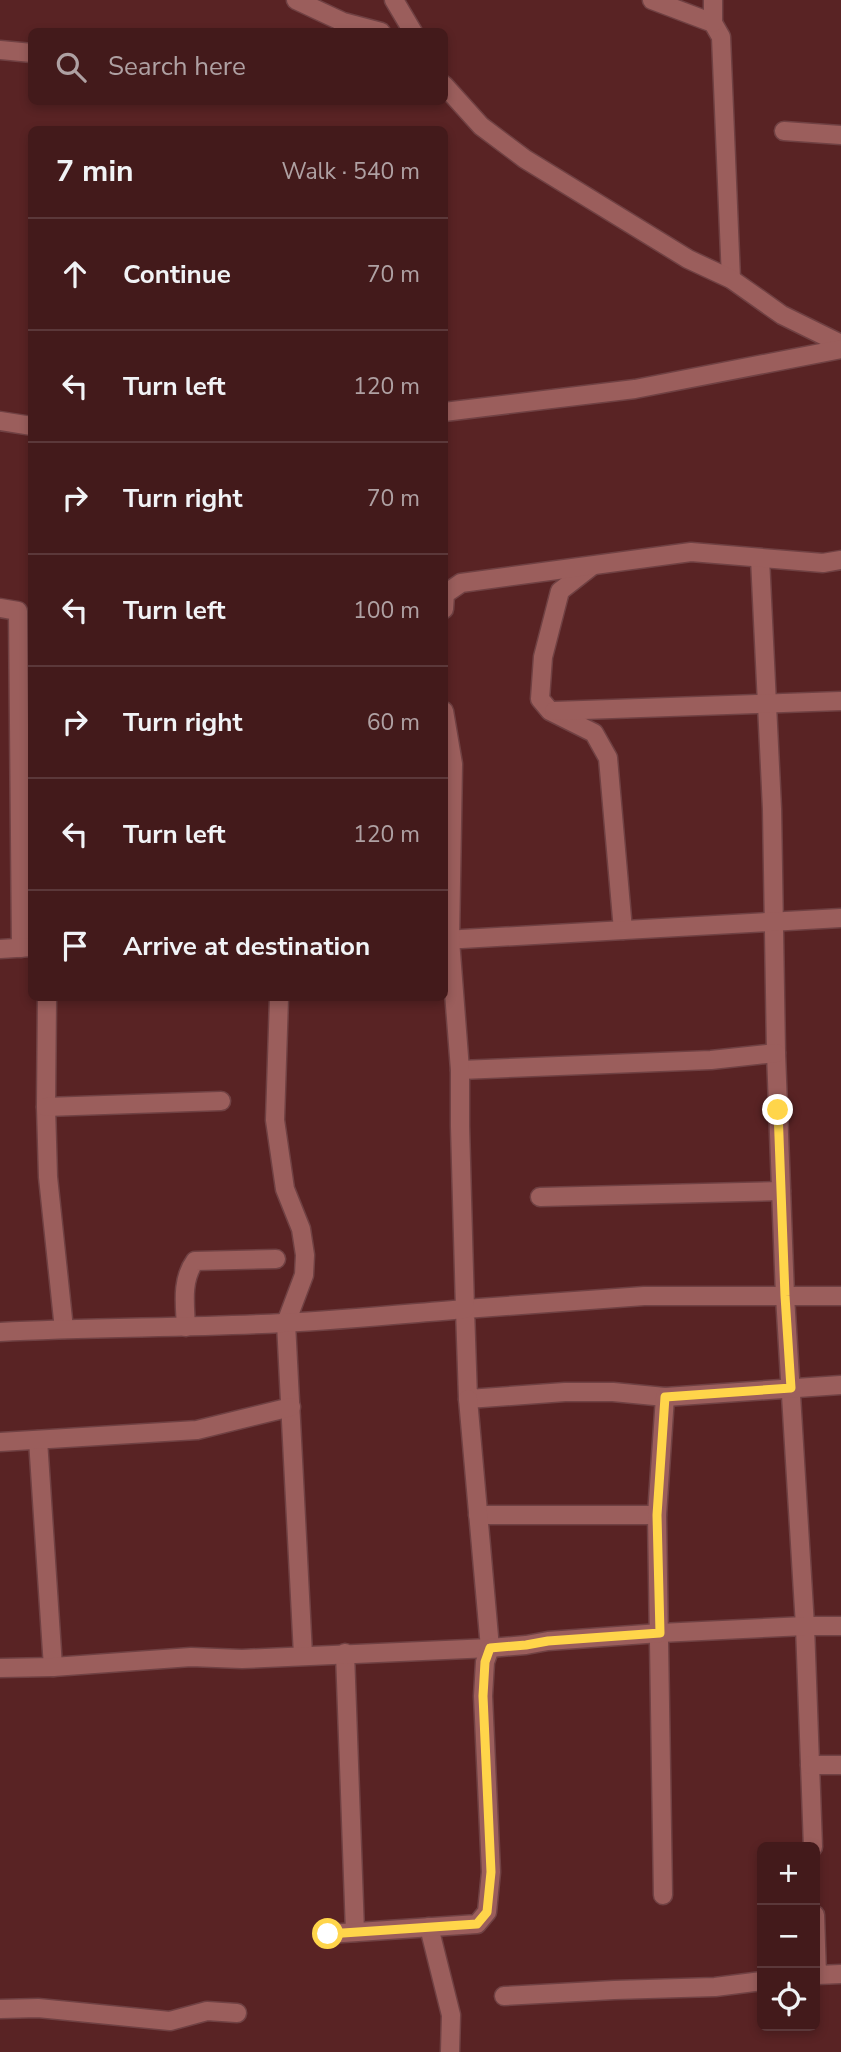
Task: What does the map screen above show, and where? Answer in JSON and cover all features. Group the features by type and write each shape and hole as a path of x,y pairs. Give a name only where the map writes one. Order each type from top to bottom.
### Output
{"street":[{"path":"296,0 343,22 366,28"},
{"path":"394,0 411,28"},
{"path":"652,0 712,23"},
{"path":"713,0 712,23 721,37 731,279"},
{"path":"0,50 28,53"},
{"path":"448,91 481,126 525,159 688,259 731,279 782,315 841,347"},
{"path":"784,131 841,135"},
{"path":"448,412 635,389 841,347"},
{"path":"0,421 28,424"},
{"path":"448,592 461,583 691,552 823,563 841,560"},
{"path":"760,558 772,809 776,1053 785,1296 805,1626 813,1842"},
{"path":"592,566 560,591 543,657 540,699 550,711 594,733 608,758 623,930"},
{"path":"0,608 19,611 26,948 0,949"},
{"path":"550,711 841,701"},
{"path":"448,735 453,764 448,911"},
{"path":"448,940 841,918"},
{"path":"328,1934 477,1924 487,1912 491,1872 483,1696 485,1662 490,1648 468,1399 460,1070 448,950"},
{"path":"47,1001 48,1177 64,1329"},
{"path":"279,1001 275,1120 285,1189 301,1229 305,1255 304,1275 286,1323 303,1655"},
{"path":"460,1070 711,1060 776,1053"},
{"path":"46,1107 221,1101"},
{"path":"540,1197 781,1191"},
{"path":"186,1327 185,1284 195,1261 276,1259"},
{"path":"0,1332 286,1323 645,1296 841,1296"},
{"path":"468,1399 577,1392 665,1397 841,1385"},
{"path":"663,1895 657,1515 665,1397"},
{"path":"0,1442 197,1430 291,1407"},
{"path":"38,1440 53,1667"},
{"path":"478,1514 657,1515"},
{"path":"0,1668 191,1657 242,1659 490,1648 660,1633 841,1626"},
{"path":"345,1653 355,1932"},
{"path":"810,1765 841,1765"},
{"path":"429,1927 451,2015 450,2052"},
{"path":"820,1975 841,1974"},
{"path":"504,1996 715,1987 757,1982"},
{"path":"0,2009 38,2008 170,2021 207,2011 237,2013"}],"route":[{"path":"328,1934 477,1924 487,1912 491,1872 483,1696 485,1662 490,1648 660,1633 657,1515 665,1397 791,1388 778,1110"}]}
